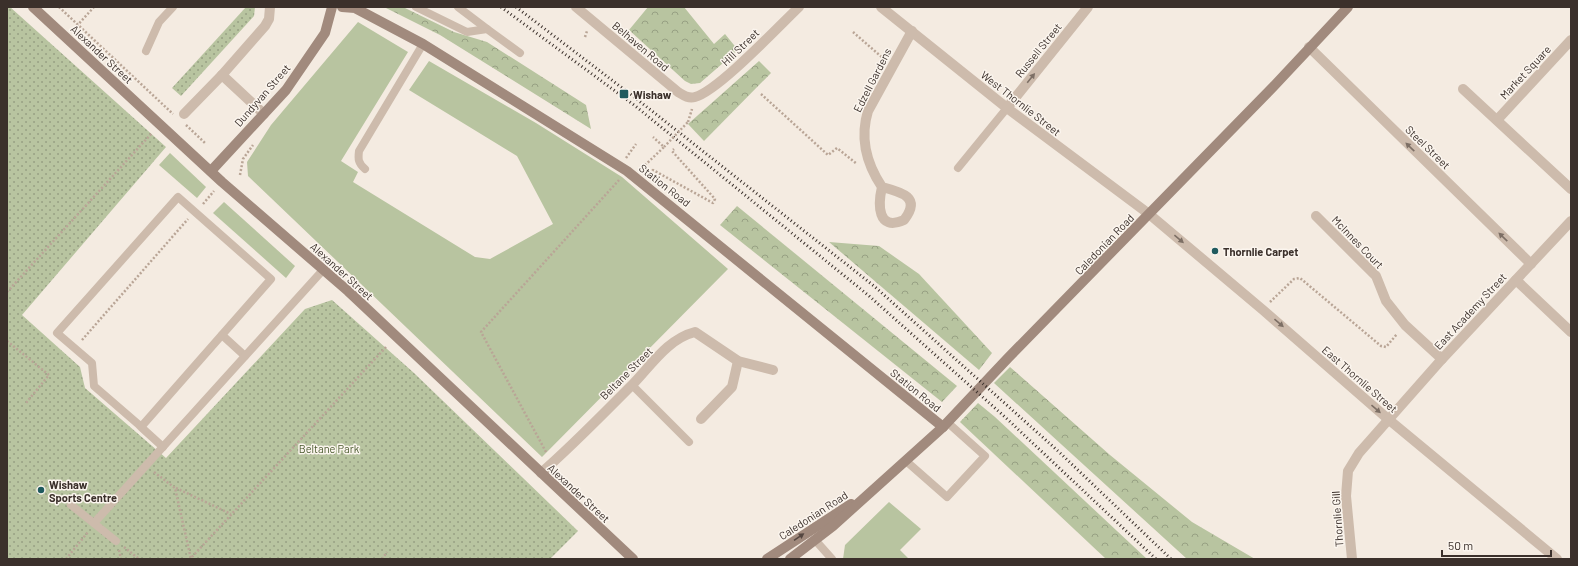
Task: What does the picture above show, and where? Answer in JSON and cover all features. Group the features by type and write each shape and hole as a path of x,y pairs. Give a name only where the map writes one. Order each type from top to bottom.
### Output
{"street":[{"name":"Alexander Street","path":"33,7 222,182 323,270 632,559"},
{"path":"181,118 222,76 265,26 269,19 270,7"},
{"name":"Dundyvan Street","path":"211,171 286,90 325,33 332,7"},
{"name":"Station Road","path":"342,7 355,8 423,44 628,171 945,425"},
{"name":"Belhaven Road","path":"576,7 678,92 687,97 694,98"},
{"name":"West Thornlie Street","path":"881,7 1007,108 1149,214"},
{"name":"Russell Street","path":"1007,108 1088,7"},
{"name":"Caledonian Road","path":"790,559 816,541 945,425 1008,358 1273,87 1348,7"},
{"name":"Hill Street","path":"694,98 705,93 727,75 796,8"},
{"name":"Edzell Gardens","path":"882,187 868,159 863,142 864,124 868,111 912,31"},
{"name":"Market Square","path":"1497,120 1571,40"},
{"name":"Steel Street","path":"1309,47 1531,264"},
{"path":"222,76 264,114"},
{"path":"1463,89 1571,189"},
{"name":"East Thornlie Street","path":"1149,214 1263,310 1388,419 1557,559"},
{"name":"McInnes Court","path":"1316,216 1376,276 1386,301 1405,325 1442,358"},
{"name":"East Academy Street","path":"1388,419 1442,358 1571,221"},
{"path":"1516,280 1571,332"},
{"name":"Beltane Street","path":"540,473 553,463 675,340 684,335 695,332 738,361 773,370"},
{"path":"701,419 732,387 738,361"},
{"name":"Thornlie Gill","path":"1352,559 1346,496 1348,471 1359,453 1388,419"},
{"name":"Caledonian Road","path":"767,559 872,491"}],"lane":[{"path":"146,51 160,22 173,7"},
{"path":"416,7 467,32 487,29"},
{"path":"458,7 520,53"},
{"path":"365,169 360,165 358,159 359,151 423,44"},
{"path":"958,168 1007,108"},
{"path":"141,427 271,279 178,197 57,333 92,363 94,386 141,427 163,446"},
{"path":"94,523 323,270"},
{"path":"222,335 246,356"},
{"path":"632,385 689,442"},
{"path":"906,461 947,497 985,456 945,425"},
{"path":"71,504 116,541"},
{"path":"816,541 832,559"}],"path":[{"path":"59,7 181,118 206,144"},
{"path":"66,38 94,7"},
{"path":"853,32 892,66"},
{"path":"760,94 828,155 837,148 858,165 868,159"},
{"path":"642,168 688,122"},
{"path":"7,292 160,124"},
{"path":"652,137 664,147"},
{"path":"240,175 243,159 257,141"},
{"path":"629,154 636,144"},
{"path":"646,172 650,174 653,170 713,203 715,199 672,151 674,149"},
{"path":"553,463 481,332 628,171"},
{"path":"199,208 222,182"},
{"path":"80,341 190,218"},
{"path":"1263,310 1294,279 1300,278 1381,346 1386,347 1405,325"},
{"path":"7,341 49,375 26,403"},
{"path":"191,558 386,347"},
{"path":"146,466 175,488 231,514"},
{"path":"175,488 191,558"},
{"path":"66,559 94,523"},
{"path":"116,541 139,559"},
{"path":"382,559 387,552"}],"green space":[{"name":"Beltane Park","path":"7,7 10,7 166,147 22,315 80,367 85,388 166,458 305,309 332,300 414,373 578,531 550,559 7,559"},
{"path":"246,7 255,7 254,16 181,96 172,88"},
{"path":"384,7 403,7 454,32 487,42 586,105 591,129 440,35"},
{"path":"648,7 684,7 714,44 725,34 738,50 700,83 691,84 685,81 629,30"},
{"path":"358,22 408,52 341,161 358,172 353,182 475,257 490,259 553,224 517,156 409,90 429,61 536,123 622,177 728,269 542,457 248,176 247,162 271,125"},
{"path":"759,61 771,73 704,141 688,124"},
{"path":"170,153 206,187 197,198 159,165"},
{"path":"224,202 295,266 286,278 213,213"},
{"path":"737,206 957,386 942,402 720,225"},
{"path":"829,242 879,246 919,274 992,353 979,370"},
{"path":"1010,367 1110,455 1192,522 1255,559 1187,559 994,383"},
{"path":"978,403 995,417 1147,559 1106,559 960,422"},
{"path":"889,502 921,529 900,550 909,559 843,559 845,545"}],"railway":[{"path":"501,7 634,105 868,295 1005,417 1156,559"},
{"path":"516,7 638,100 874,286 1058,451 1171,559"}],"place":[{"name":"Wishaw","path":"624,94"},
{"name":"Thornlie Carpet","path":"1215,251"},
{"name":"Wishaw Sports Centre","path":"41,490"}]}
